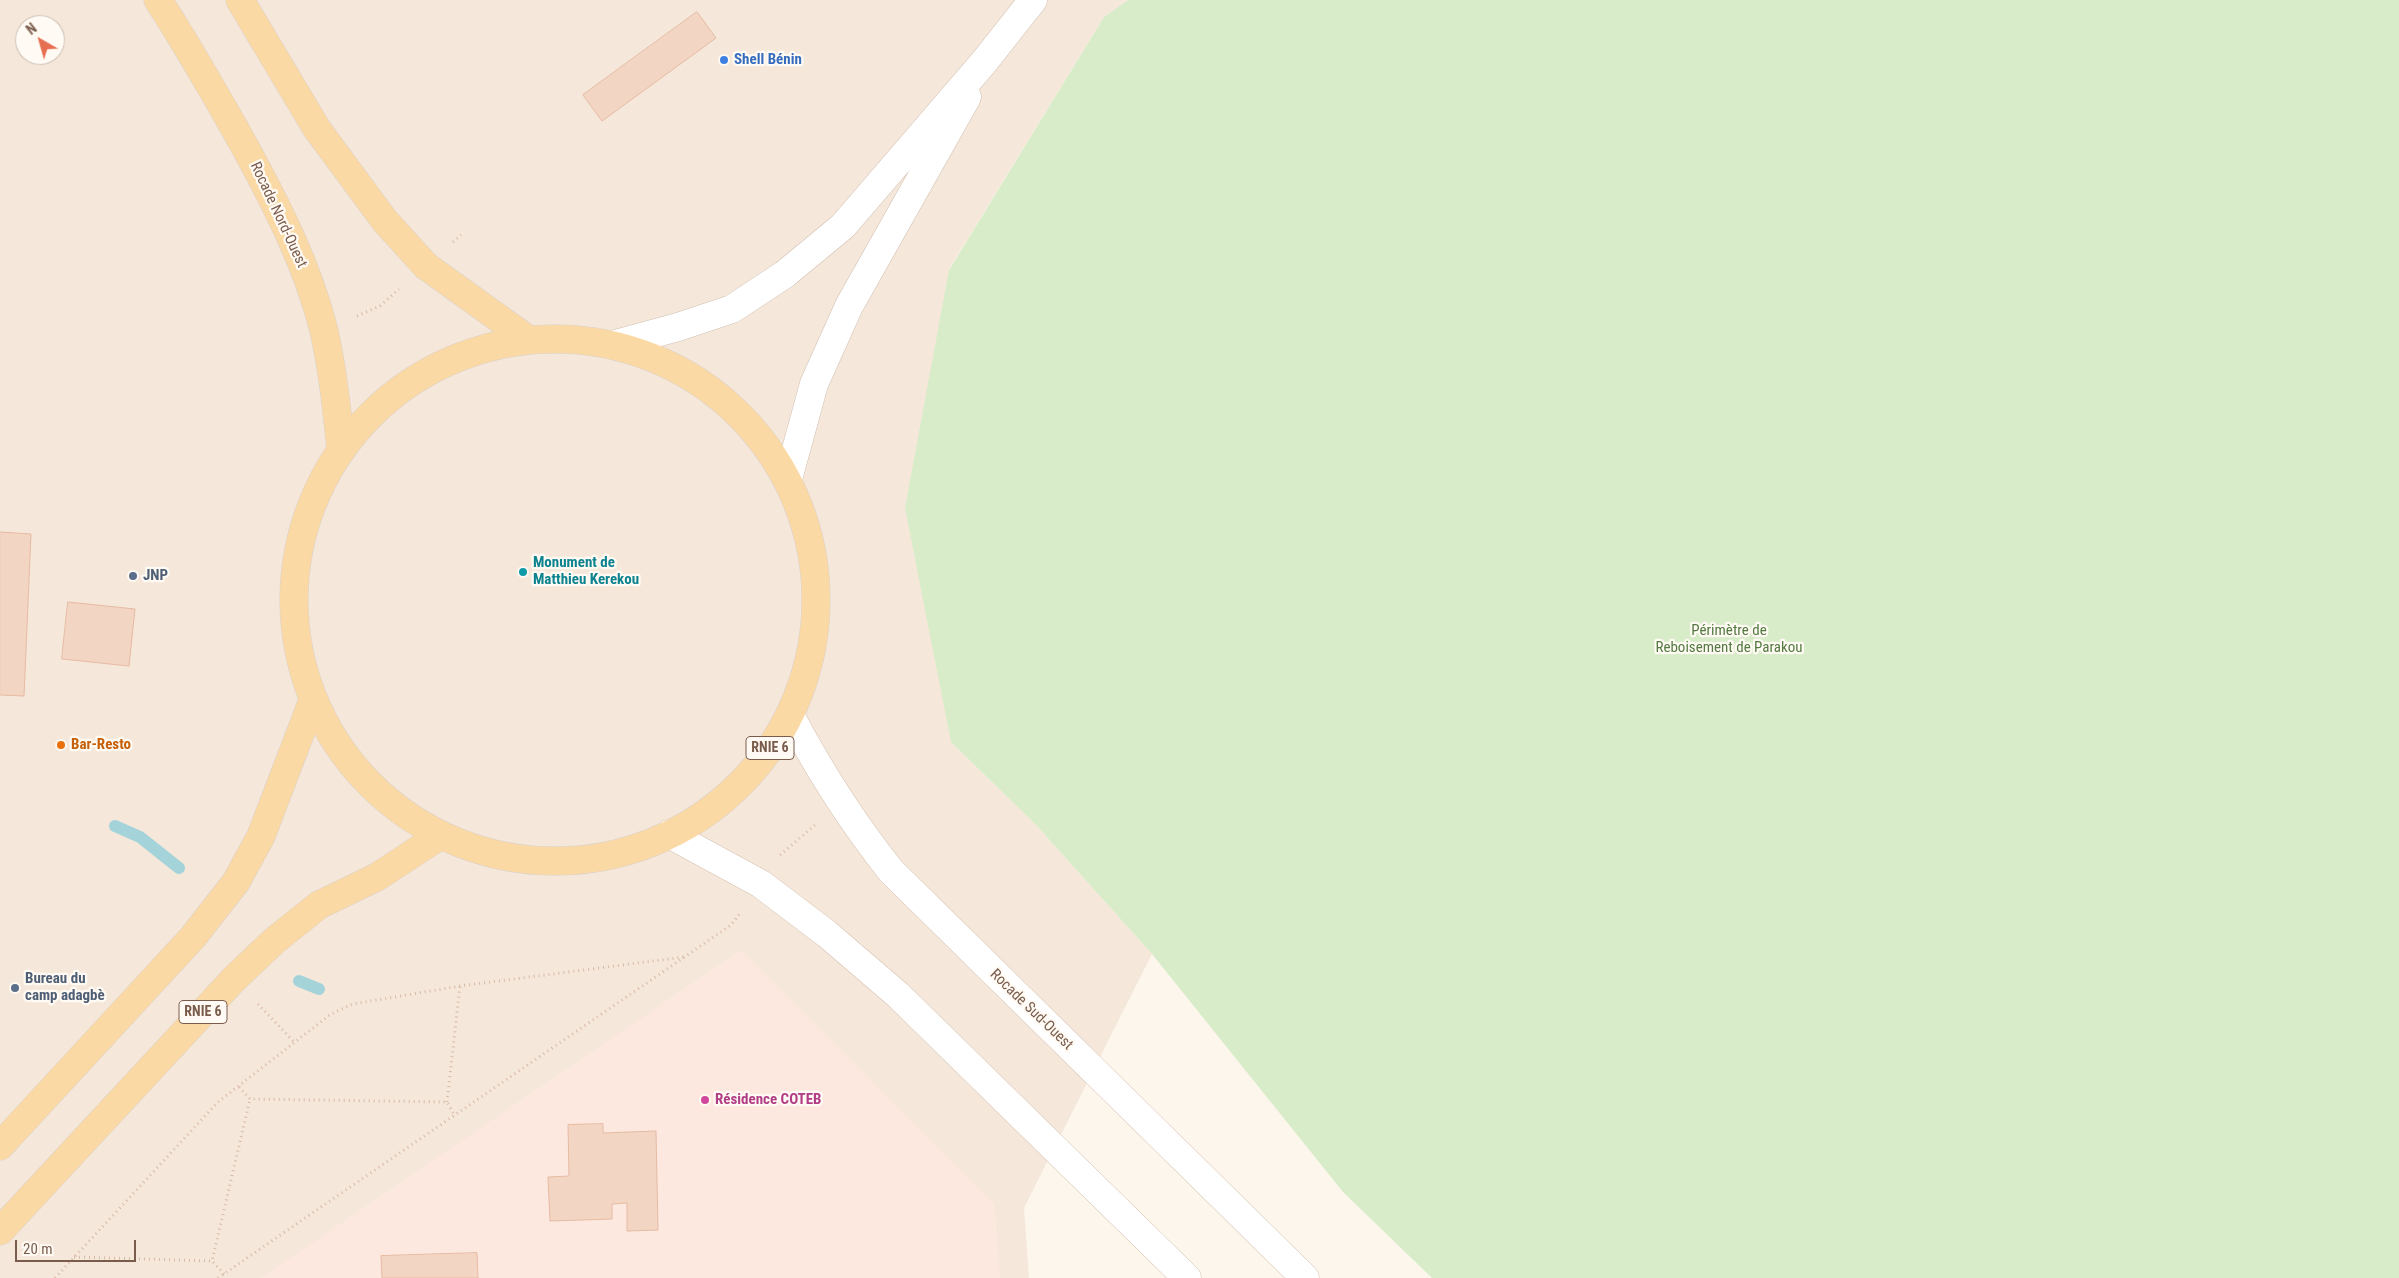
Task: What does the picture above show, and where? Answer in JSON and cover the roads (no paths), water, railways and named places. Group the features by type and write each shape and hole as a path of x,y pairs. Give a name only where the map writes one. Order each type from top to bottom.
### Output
{"main road":[{"name":"Rocade Nord-Ouest","path":"158,0 200,66 272,195 302,263 323,330 333,377 341,452"},
{"path":"240,0 316,129 385,221 426,266 529,340"},
{"path":"612,344 678,327 732,309 785,274 843,226 984,62 1033,0"},
{"path":"788,479 814,384 849,306 954,121 984,62"},
{"name":"RNIE 6","path":"529,340 585,340 612,344 667,362 715,392 757,431 788,479 802,511 812,544 817,596 812,649 803,682 790,715 772,745 752,772 727,796 699,817 647,844 602,857 555,861 532,860 485,852 441,836 400,811 364,780 344,756 313,700 303,670 296,638 295,572 301,540 310,509 324,479 341,452 371,416 392,396 423,375 456,359 492,346 529,340"},
{"path":"0,1146 187,944 236,882 261,836 313,700"},
{"name":"Rocade Sud-Ouest","path":"790,715 816,764 863,836 891,871 1305,1278"},
{"path":"669,834 761,884 827,934 898,996 1187,1278"},
{"name":"RNIE 6","path":"0,1231 234,979 274,941 319,905 377,877 441,836"}],"waterway":[{"path":"115,826 140,837 179,868"},
{"path":"299,981 319,989"}],"place":[{"name":"Shell Bénin","path":"724,60"},
{"name":"Monument de Matthieu Kerekou","path":"523,572"},
{"name":"JNP","path":"133,576"},
{"name":"Bar-Resto","path":"61,745"},
{"name":"Bureau du camp adagbè","path":"15,988"},
{"name":"Résidence COTEB","path":"705,1100"}],"park label":[{"name":"Périmètre de Reboisement de Parakou","path":"1729,640"}]}
